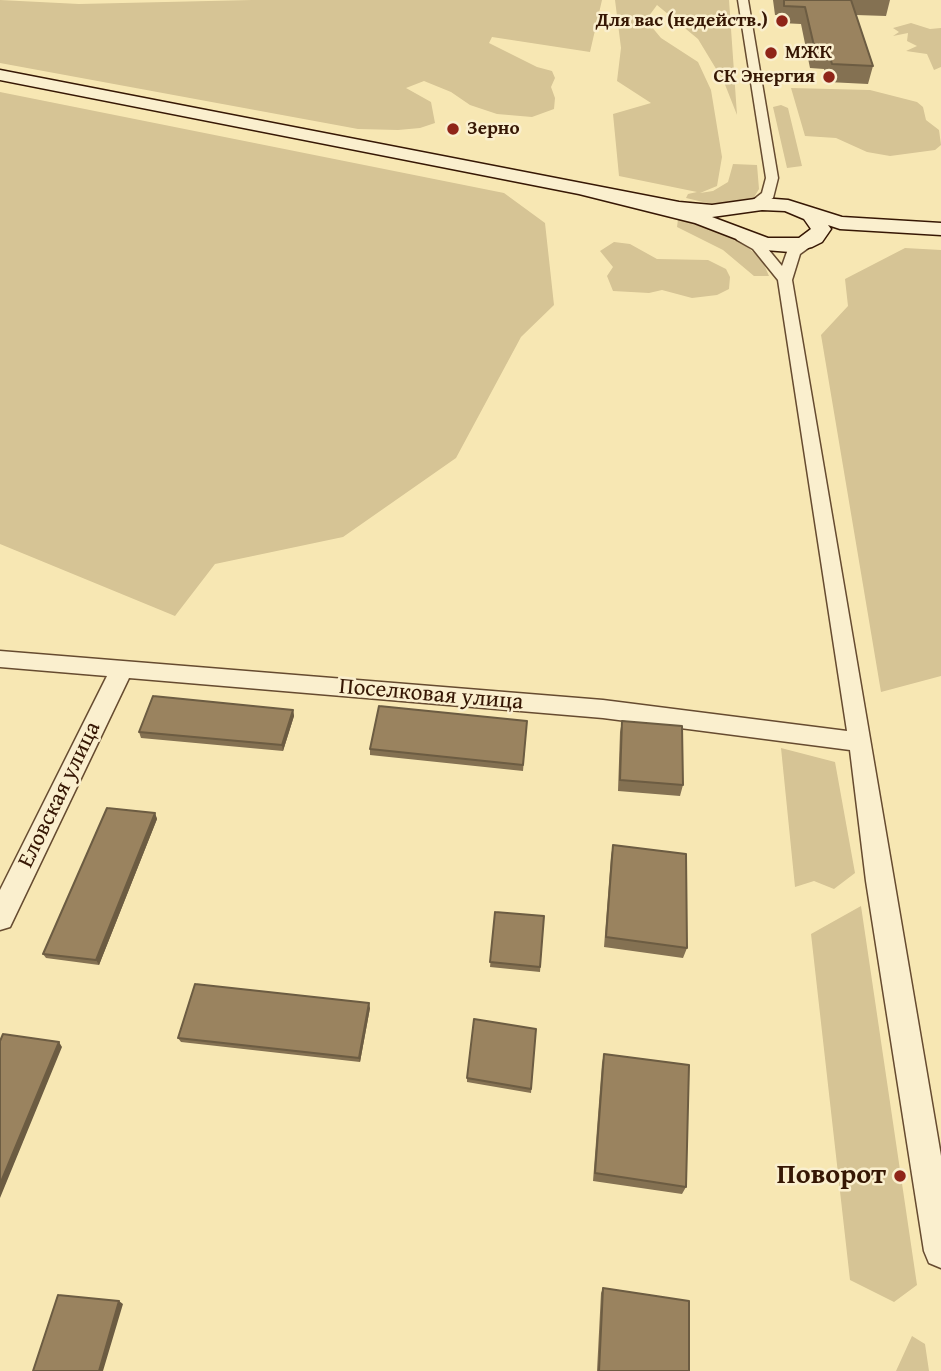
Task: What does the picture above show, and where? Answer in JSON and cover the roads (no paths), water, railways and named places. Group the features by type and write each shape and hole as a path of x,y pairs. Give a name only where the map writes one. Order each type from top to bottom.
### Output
{"main road":[{"path":"0,75 587,192 704,211 755,204 781,205 840,223 941,229"},
{"path":"587,192 701,219 765,244 782,246 833,234 941,240"},
{"path":"742,237 731,228 730,216 738,209 755,204"},
{"path":"806,212 818,222 821,229 815,238"}],"street":[{"path":"743,0 772,178 784,198 806,212"},
{"path":"755,204 766,197 772,178"},
{"path":"742,237 758,246 785,281"},
{"path":"815,238 793,252 785,281 861,743 879,881 941,1251"},
{"name":"Поселковая улица","path":"0,659 603,709 861,743"},
{"name":"Еловская улица","path":"0,918 121,671"}],"place":[{"name":"Для вас (недейств.)","path":"782,21"},
{"name":"МЖК","path":"771,53"},
{"name":"СК Энергия","path":"829,77"},
{"name":"Зерно","path":"453,129"},
{"name":"Поворот","path":"900,1176"}]}
